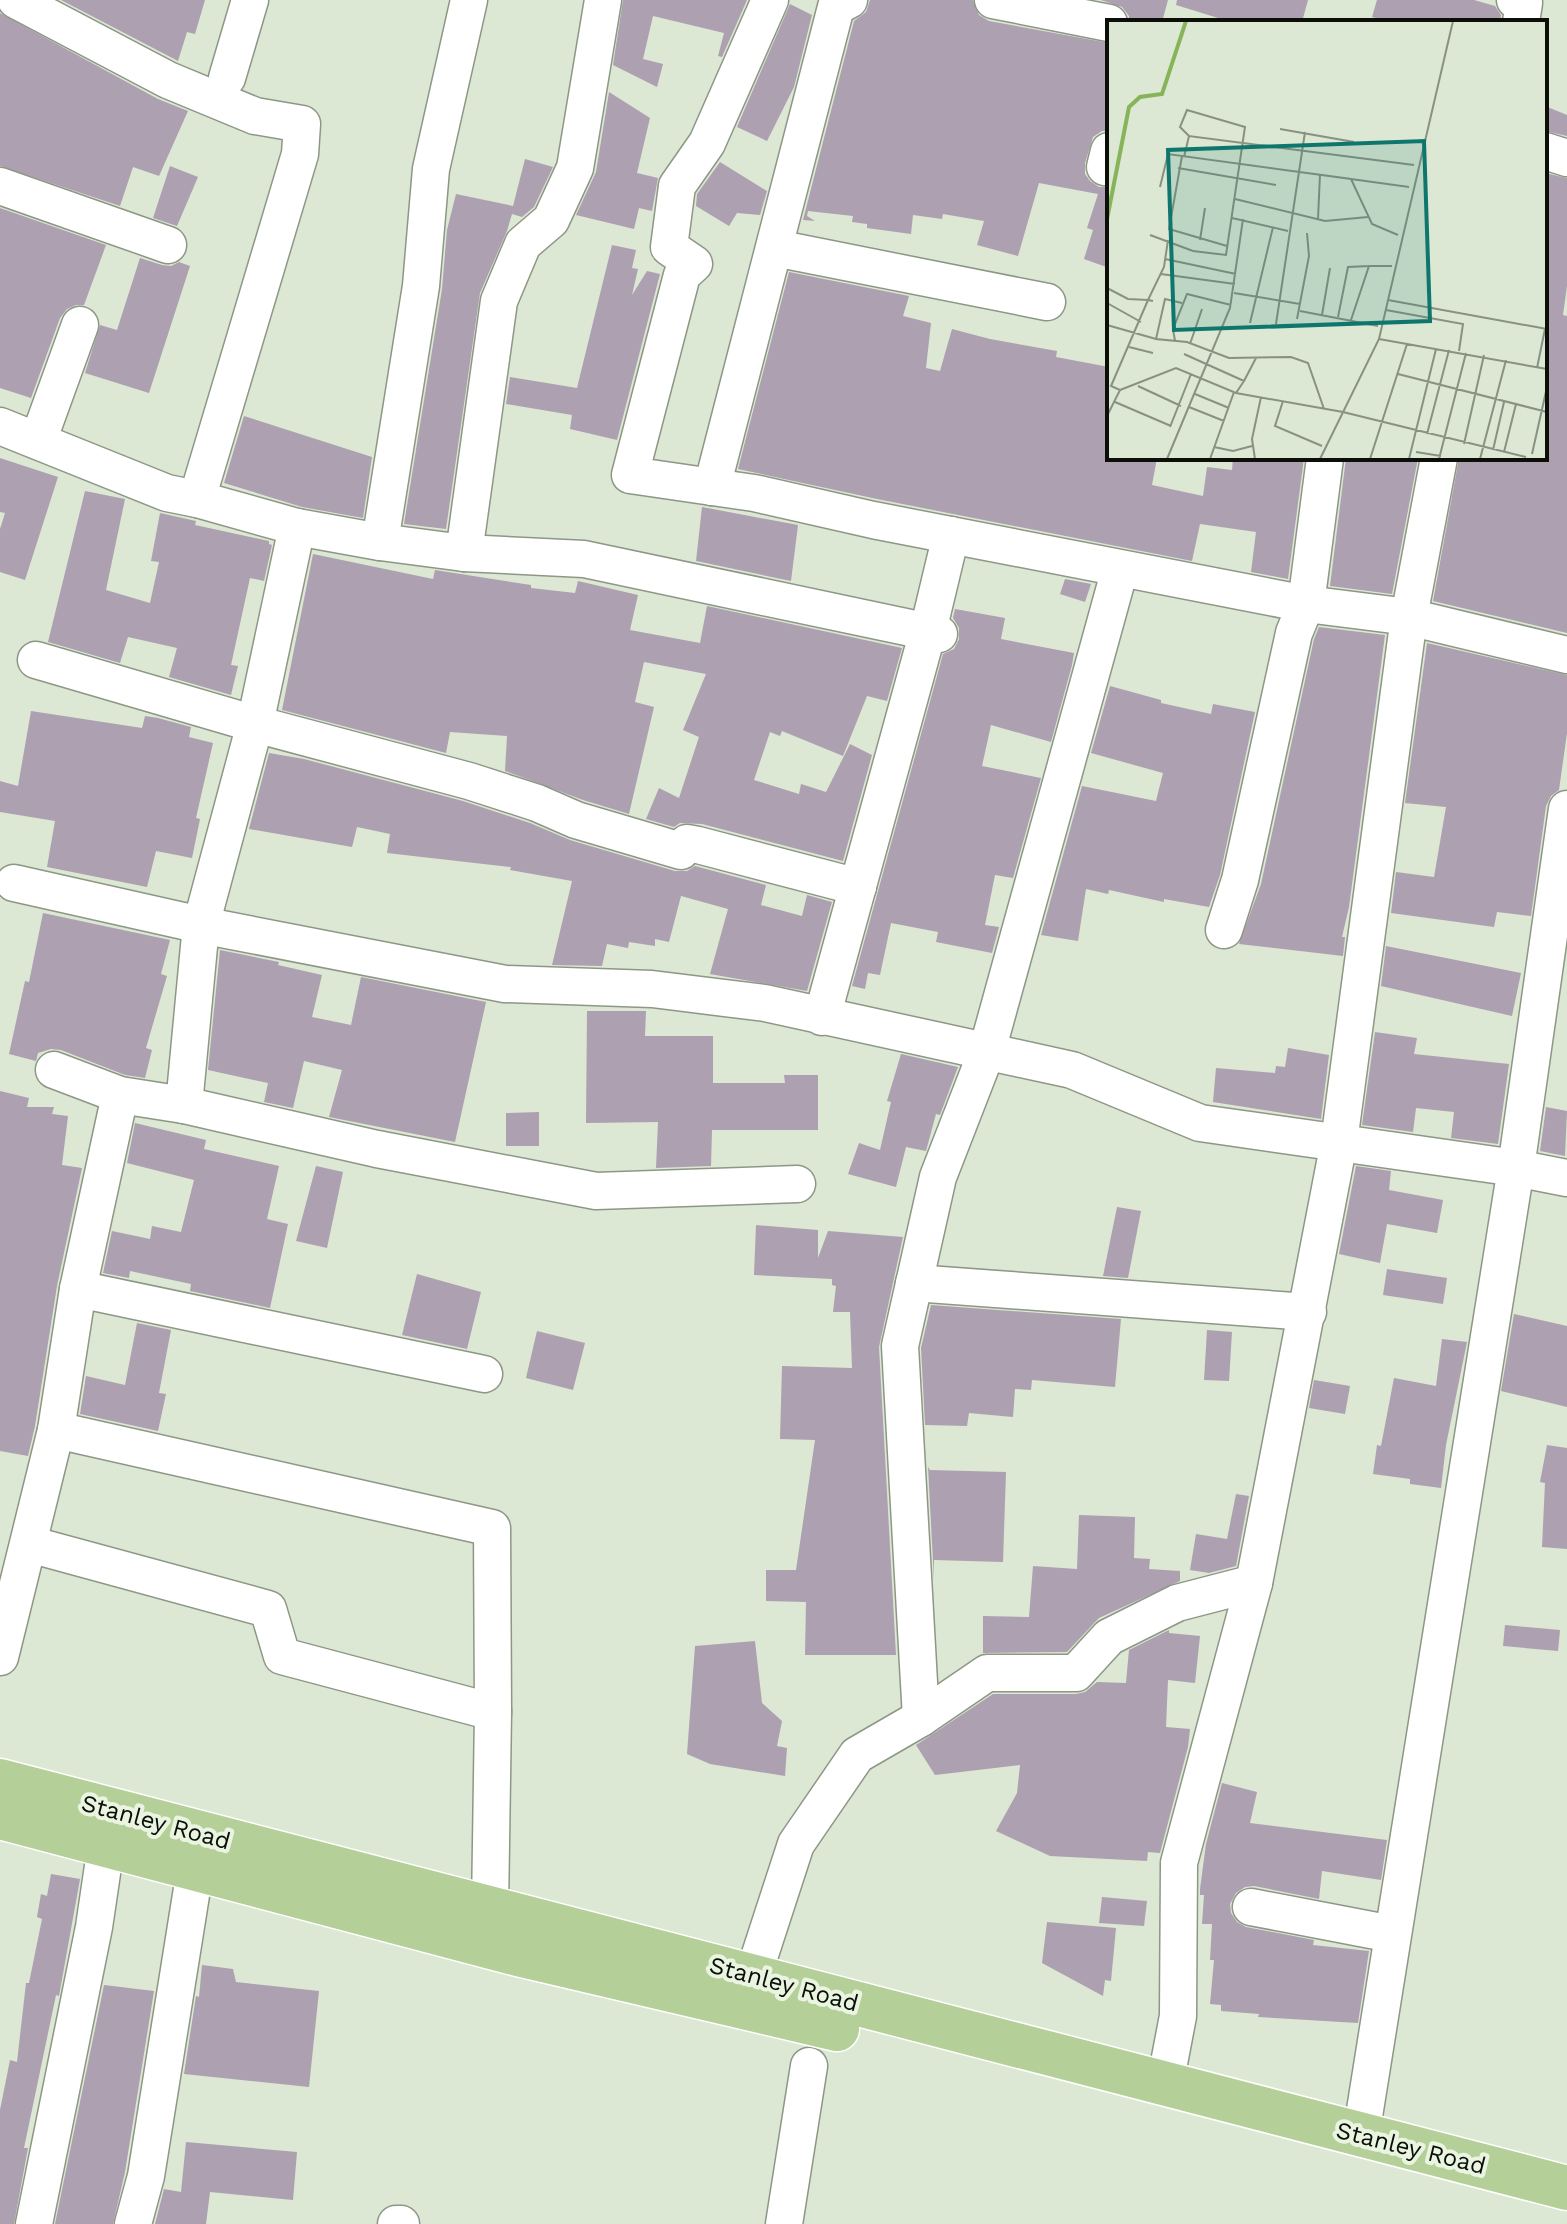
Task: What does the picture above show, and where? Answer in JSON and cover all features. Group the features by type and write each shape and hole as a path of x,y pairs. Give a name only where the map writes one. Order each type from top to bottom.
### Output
{"main road":[{"name":"Stanley Road","path":"0,1781 1567,2188"},
{"name":"Stanley Road","path":"0,1817 518,1954 826,2026 1567,2218"}],"street":[{"path":"16,0 168,80 255,116 302,124 300,154 197,499"},
{"path":"227,78 250,0"},
{"path":"380,542 421,286 431,169 469,0"},
{"path":"464,553 499,301 523,244 551,220 575,168 603,0"},
{"path":"770,0 707,143 677,186 669,247 694,264 682,275 630,475 754,493 1306,604 1409,617 1567,655"},
{"path":"712,487 836,7 849,0"},
{"path":"993,0 1107,23"},
{"path":"1515,0 1524,3 1521,20"},
{"path":"1547,152 1567,158"},
{"path":"0,186 168,245"},
{"path":"775,248 1047,302"},
{"path":"38,441 80,325"},
{"path":"0,426 167,493 297,527 464,553 584,559 933,632"},
{"path":"1224,930 1240,880 1294,633 1306,604 1325,460"},
{"path":"1165,2084 1178,2016 1179,1863 1254,1583 1308,1312 1339,1142 1409,617 1439,460"},
{"path":"184,1105 201,925 255,724 297,527"},
{"path":"822,1017 933,632 951,535"},
{"path":"921,1718 900,1346 938,1177 987,1051 1120,569"},
{"path":"36,660 255,724 469,781 537,803 576,820 681,851 687,843 698,845 858,887"},
{"path":"1361,2135 1516,1168 1567,809"},
{"path":"14,883 201,925 505,984 652,989 765,1003 1072,1070 1200,1123 1567,1178"},
{"path":"54,1070 120,1095 184,1105 377,1149 596,1191 797,1184"},
{"path":"0,1657 56,1430 78,1289 120,1095"},
{"path":"914,1283 1308,1312"},
{"path":"78,1289 484,1374"},
{"path":"56,1430 492,1528 490,1909"},
{"path":"29,1544 268,1609 282,1656 493,1712"},
{"path":"753,1976 796,1844 857,1755 921,1718 987,1673 1076,1673 1109,1637 1177,1603 1254,1583"},
{"path":"34,2224 94,1927 106,1846"},
{"path":"133,2224 146,2176 195,1870"},
{"path":"1251,1907 1392,1934"},
{"path":"784,2224 809,2066"}],"building":[{"path":"61,0 205,0 195,34 187,32 178,61"},
{"path":"623,0 747,0 722,57 718,56 724,33 653,16 643,59 663,64 657,87 613,65"},
{"path":"870,0 973,0 979,15 989,21 1107,43 1107,131 1093,137 1085,174 1099,187 1107,187 1107,267 1084,259 1093,230 1087,228 1098,194 1039,183 1018,256 977,245 984,221 943,214 942,219 913,215 911,234 867,228 867,224 852,222 853,216 808,211 807,216 815,221 803,220 854,21 866,12"},
{"path":"1101,0 1168,0 1163,20 1129,20 1122,7"},
{"path":"1177,0 1308,0 1303,20 1225,20 1176,5"},
{"path":"1377,0 1474,0 1495,6 1501,15 1500,20 1383,20 1372,17"},
{"path":"790,4 812,15 794,87 767,141 737,127"},
{"path":"0,13 158,99 188,111 159,176 133,167 120,206 0,166"},
{"path":"609,92 650,118 637,173 658,178 652,211 639,208 634,229 576,215 596,172"},
{"path":"1547,107 1567,115 1567,136 1547,131"},
{"path":"525,159 553,167 534,207 522,217 512,214 480,293 446,529 404,524 442,289 447,230 456,194 513,206"},
{"path":"720,162 767,191 760,215 737,213 729,226 696,206 697,194"},
{"path":"170,166 198,177 177,226 153,218"},
{"path":"1547,173 1567,178 1567,286 1563,315 1567,316 1567,633 1433,601 1459,460 1547,460"},
{"path":"0,208 106,245 84,305 67,309 60,318 31,398 0,388"},
{"path":"612,245 636,250 632,268 638,269 632,295 647,271 660,274 617,440 570,429 572,415 506,404 510,377 577,388"},
{"path":"140,258 162,265 171,266 179,262 190,266 149,393 85,373 100,325 117,330"},
{"path":"789,272 909,296 903,316 931,323 926,368 940,371 952,329 1057,351 1056,357 1107,367 1107,460 1157,460 1152,485 1203,496 1207,467 1232,470 1233,460 1304,460 1288,579 1251,572 1256,532 1200,524 1192,561 738,469"},
{"path":"244,416 372,457 363,518 302,507 224,483"},
{"path":"0,458 58,477 25,580 0,572 0,529 5,513 0,512"},
{"path":"1346,460 1418,460 1392,594 1330,586"},
{"path":"85,491 125,499 106,590 150,603 159,562 151,561 160,513 196,521 195,525 269,541 272,545 264,581 250,578 231,665 238,666 231,695 169,677 177,648 128,637 120,663 48,642"},
{"path":"702,507 798,525 791,581 696,561"},
{"path":"313,554 433,579 435,570 575,593 578,581 638,595 630,630 700,643 707,606 902,648 887,701 867,696 843,756 782,731 780,736 770,732 754,780 799,794 801,784 826,792 850,744 872,755 843,861 702,824 680,823 674,827 646,819 659,788 679,798 699,737 683,730 706,674 644,662 635,702 654,707 629,814 505,771 507,736 450,732 446,753 282,710"},
{"path":"1065,579 1091,584 1085,602 1060,594"},
{"path":"955,609 1005,618 1001,639 1074,653 1051,742 991,725 982,766 1041,778 1013,878 995,875 985,925 999,927 992,953 936,942 938,932 891,923 880,975 868,973 865,989 852,986 943,654 954,649 959,639 959,628 953,618"},
{"path":"1319,627 1385,635 1349,907 1342,937 1345,937 1343,956 1239,944 1261,884"},
{"path":"1427,643 1567,675 1567,733 1559,790 1551,796 1546,806 1531,916 1497,912 1494,927 1391,913 1396,872 1434,877 1446,807 1405,803"},
{"path":"1110,686 1161,700 1161,703 1211,714 1213,704 1255,712 1220,875 1209,907 1086,889 1078,941 1041,935 1082,786 1156,801 1163,773 1091,753"},
{"path":"31,711 142,728 145,716 158,718 191,727 189,737 213,743 196,818 200,819 192,858 156,851 147,887 47,867 55,821 0,812 0,781 18,786"},
{"path":"269,753 304,759 463,801 570,840 675,871 687,871 695,866 766,885 761,905 802,916 807,895 832,902 807,991 710,974 728,909 681,896 669,942 655,939 655,946 629,942 628,948 607,944 602,966 552,965 572,881 510,870 511,867 387,853 390,834 357,827 352,847 249,829"},
{"path":"43,913 170,940 161,974 167,976 146,1048 152,1050 145,1078 125,1075 61,1050 38,1053 36,1061 9,1054 25,981 29,982"},
{"path":"1386,946 1521,973 1512,1016 1381,986"},
{"path":"220,950 322,975 312,1017 351,1025 361,977 486,1002 455,1142 329,1117 342,1070 304,1061 293,1108 264,1102 268,1083 208,1070"},
{"path":"587,1011 646,1011 645,1036 713,1036 713,1083 785,1083 784,1075 818,1075 818,1130 712,1130 711,1166 656,1168 658,1122 586,1123"},
{"path":"1375,1032 1417,1038 1414,1054 1509,1064 1498,1144 1451,1138 1454,1112 1416,1108 1413,1132 1362,1125"},
{"path":"1288,1048 1329,1055 1321,1119 1213,1102 1216,1068 1275,1073 1276,1066 1285,1067"},
{"path":"901,1054 958,1067 940,1115 936,1114 926,1151 906,1147 896,1187 848,1174 859,1143 880,1150 891,1102 887,1101"},
{"path":"0,1091 29,1098 27,1107 54,1107 52,1114 68,1116 62,1165 82,1168 57,1286 28,1456 0,1451"},
{"path":"1546,1107 1567,1111 1565,1156 1540,1151"},
{"path":"539,1112 539,1146 506,1146 506,1113"},
{"path":"135,1123 206,1140 204,1149 279,1166 267,1219 288,1224 270,1308 190,1291 191,1284 130,1271 129,1278 103,1273 112,1231 150,1239 152,1226 181,1232 194,1180 127,1163"},
{"path":"316,1166 343,1172 327,1248 296,1241"},
{"path":"1356,1166 1391,1171 1389,1190 1443,1200 1437,1233 1387,1224 1380,1263 1339,1254"},
{"path":"1117,1207 1141,1211 1128,1278 1103,1276"},
{"path":"756,1225 818,1230 818,1258 828,1231 903,1237 879,1347 896,1655 805,1655 806,1602 766,1601 766,1570 796,1570 815,1440 780,1439 782,1366 852,1368 850,1312 833,1312 836,1286 832,1285 832,1279 754,1275"},
{"path":"1387,1269 1447,1278 1443,1304 1383,1295"},
{"path":"417,1274 481,1292 467,1349 402,1335"},
{"path":"931,1305 1121,1319 1115,1387 1032,1380 1031,1390 1015,1389 1013,1417 969,1413 967,1426 925,1425 921,1348"},
{"path":"1514,1314 1567,1326 1567,1407 1501,1391"},
{"path":"137,1323 171,1330 159,1393 166,1394 158,1431 80,1414 86,1376 125,1385"},
{"path":"1207,1330 1232,1332 1229,1381 1204,1380"},
{"path":"537,1331 585,1343 573,1390 526,1378"},
{"path":"1442,1339 1467,1342 1446,1445 1441,1488 1410,1484 1410,1479 1373,1474 1394,1378 1436,1386"},
{"path":"1314,1380 1350,1386 1345,1414 1309,1408"},
{"path":"1547,1445 1567,1448 1567,1549 1542,1547 1545,1483 1540,1482"},
{"path":"928,1467 930,1470 1006,1472 1003,1562 934,1560 934,1580"},
{"path":"1236,1494 1249,1496 1236,1566 1209,1573 1190,1570 1196,1534 1227,1539"},
{"path":"1079,1515 1135,1517 1134,1558 1150,1559 1149,1569 1180,1571 1180,1581 1099,1618 1067,1652 983,1653 983,1616 1029,1617 1033,1566 1077,1569"},
{"path":"1505,1625 1560,1630 1558,1651 1503,1646"},
{"path":"1169,1630 1169,1633 1200,1636 1195,1683 1168,1680 1166,1727 1190,1729 1188,1747 1160,1853 1148,1852 1147,1861 1050,1856 996,1831 1017,1793 1020,1765 935,1775 916,1745 993,1694 1076,1694 1085,1692 1097,1682 1126,1683 1129,1650"},
{"path":"755,1641 762,1703 782,1721 777,1746 787,1748 785,1776 710,1764 687,1754 695,1646"},
{"path":"1222,1783 1257,1792 1250,1823 1387,1840 1381,1880 1322,1871 1319,1899 1254,1886 1236,1893 1230,1904 1237,1922 1246,1927 1314,1940 1313,1945 1369,1951 1358,2023 1258,2017 1259,2014 1221,2011 1221,2005 1210,2004 1214,1960 1210,1960 1212,1924 1202,1924 1204,1895 1200,1895 1200,1889 1206,1844"},
{"path":"51,1874 80,1879 59,1996 56,1995 24,2148 28,2148 14,2224 0,2224 0,2110 10,2060 17,2062 26,1983 29,1983 42,1919 37,1917 41,1894 47,1896"},
{"path":"1102,1897 1147,1901 1144,1926 1099,1923"},
{"path":"1047,1922 1116,1928 1111,1981 1105,1980 1103,1996 1042,1963"},
{"path":"202,1965 233,1969 236,1982 319,1991 309,2087 184,2074"},
{"path":"104,1985 154,1991 125,2172 113,2224 55,2224"},
{"path":"186,2142 297,2152 293,2200 210,2192 206,2224 155,2224 164,2189 181,2192"}]}
